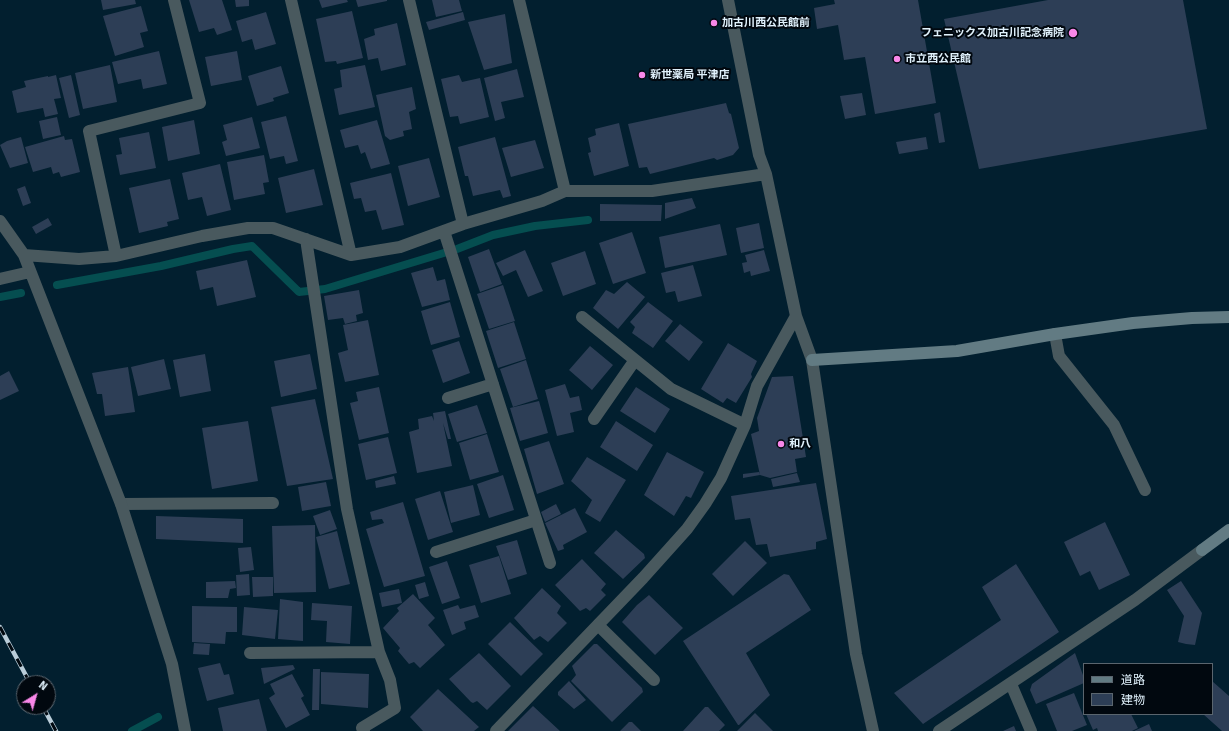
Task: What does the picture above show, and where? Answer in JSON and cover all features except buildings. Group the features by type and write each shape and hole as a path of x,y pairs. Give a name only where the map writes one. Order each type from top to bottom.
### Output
{"street":[{"path":"116,256 89,131 200,103 174,0"},
{"path":"291,0 351,255"},
{"path":"409,0 463,224"},
{"path":"519,0 565,191"},
{"path":"728,0 759,155 766,174 796,316 812,360 856,654 873,731"},
{"path":"24,255 79,259 116,256 202,236 248,228 273,228 351,255 400,247 446,236 463,224 542,201 565,191 652,191 766,174"},
{"path":"0,221 24,255 121,504 172,664 185,731"},
{"path":"446,236 550,563"},
{"path":"306,239 347,509 379,652 390,680 396,708 362,728 364,731"},
{"path":"0,279 30,272"},
{"path":"496,731 643,578 687,529 721,478 745,425 757,386 796,316"},
{"path":"582,317 671,389 745,425"},
{"path":"812,360 957,351 1055,334 1133,323 1192,318 1229,317"},
{"path":"1055,334 1060,356 1114,425 1145,490"},
{"path":"594,419 635,360"},
{"path":"448,398 493,384"},
{"path":"121,504 273,503"},
{"path":"436,552 536,520"},
{"path":"939,731 1135,600 1229,530"},
{"path":"598,625 654,680"},
{"path":"250,652 379,652"},
{"path":"1011,684 1031,731"}],"waterway":[{"path":"57,285 161,266 252,246 299,292 325,289 457,249 493,235 535,226 588,220"},
{"path":"0,297 21,293"},
{"path":"132,731 158,717"}],"railway":[{"path":"0,627 26,675"},
{"path":"47,715 56,731"}],"place":[{"name":"加古川西公民館前","path":"714,23"},
{"name":"フェニックス加古川記念病院","path":"1073,33"},
{"name":"市立西公民館","path":"897,59"},
{"name":"新世薬局 平津店","path":"642,75"},
{"name":"和八","path":"781,444"}]}
